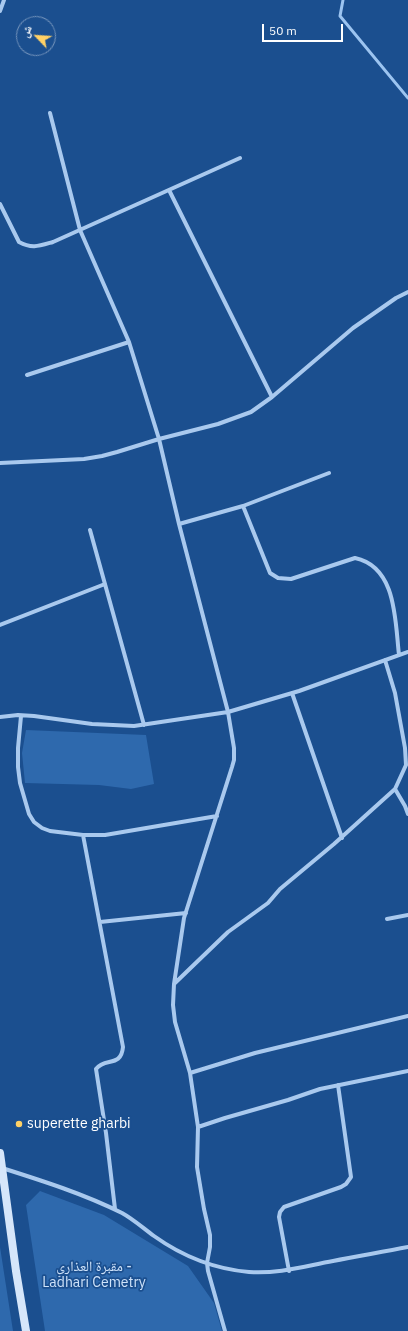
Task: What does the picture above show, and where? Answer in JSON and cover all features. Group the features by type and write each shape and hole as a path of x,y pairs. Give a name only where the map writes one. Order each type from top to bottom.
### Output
{"main road":[{"path":"0,1153 16,1271 26,1331"}],"street":[{"path":"0,11 4,0"},
{"path":"50,113 80,230 129,342 159,439 179,524 228,712 234,748 234,760 186,913 174,984 173,1005 174,1015 190,1073 198,1127 197,1167 210,1236 210,1247 207,1263 209,1276 225,1331"},
{"path":"0,204 19,242 32,247 53,242 240,158"},
{"path":"169,190 272,397"},
{"path":"0,463 84,459 117,452 159,439 218,424 251,412 272,397 353,328 396,298 408,292"},
{"path":"27,375 129,342"},
{"path":"179,524 243,506 329,473"},
{"path":"243,506 270,573 278,578 291,579 355,558 360,559 374,567 385,580 392,598 399,655"},
{"path":"90,530 144,726"},
{"path":"0,625 105,584"},
{"path":"0,717 21,716 55,718 105,725 144,726 228,712 292,693 408,652"},
{"path":"174,984 228,932 268,903 280,889 342,838 395,789 407,766 395,693 385,660"},
{"path":"292,693 342,838"},
{"path":"21,716 18,767 24,800 29,814 34,822 42,828 50,831 83,835 105,835 217,816"},
{"path":"395,789 408,814"},
{"path":"83,835 123,1047 122,1053 118,1059 100,1065 96,1069 106,1133 115,1210"},
{"path":"100,922 186,913"},
{"path":"387,919 408,915"},
{"path":"190,1073 255,1053 408,1016"},
{"path":"198,1127 338,1085 408,1071"},
{"path":"289,1270 279,1216 284,1207 341,1187 346,1184 351,1177 338,1085"},
{"path":"1,1168 102,1203 124,1214 172,1248 184,1254 207,1263 248,1272 289,1270 408,1247"}],"green space":[{"path":"26,730 146,735 154,784 131,789 99,785 25,783 22,753"},
{"name":"مقبرة العذاري - Ladhari Cemetry","path":"40,1191 104,1215 188,1266 214,1303 222,1331 45,1331 26,1205"},
{"name":"مقبرة العذاري - Ladhari Cemetry","path":"0,1247 13,1331 0,1331"}],"waterway":[{"path":"343,0 340,16 408,98"}],"place":[{"name":"superette gharbi","path":"19,1124"}]}
